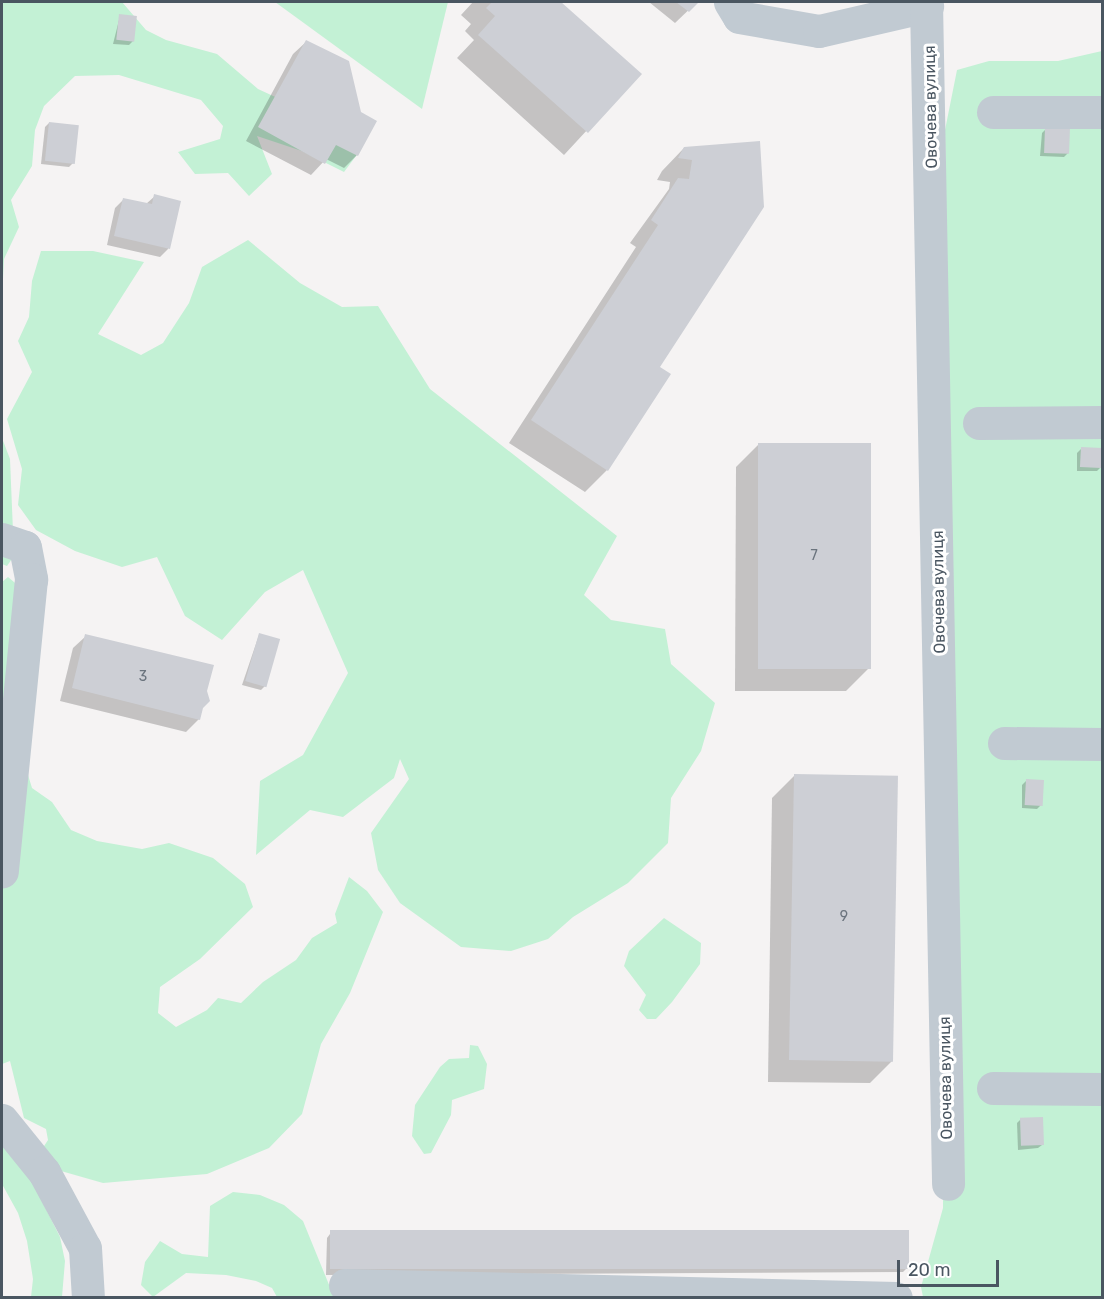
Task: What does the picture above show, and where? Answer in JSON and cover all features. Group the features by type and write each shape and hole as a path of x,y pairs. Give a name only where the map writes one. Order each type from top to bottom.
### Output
{"street":[{"path":"730,2 739,18 819,31 927,4"},
{"name":"Овочева вулиця","path":"927,4 948,1184"},
{"path":"993,112 1102,112"},
{"path":"979,423 1102,422"},
{"path":"2,539 25,547 31,579 2,872"},
{"path":"1004,743 1102,744"},
{"path":"993,1088 1102,1089"},
{"path":"2,1120 44,1172 85,1248 88,1298"},
{"path":"345,1285 896,1298"}],"green space":[{"path":"2,2 122,2 146,30 166,40 217,54 258,89 323,119 362,148 344,172 302,151 257,136 272,174 249,196 228,173 195,174 178,152 220,139 223,126 201,100 119,75 75,76 44,106 35,130 32,166 11,200 19,227 4,259 2,299"},
{"path":"275,2 448,2 422,109"},
{"path":"1102,51 1102,1297 923,1297 921,1287 943,1208 949,443 945,130 957,70 989,61 1058,61"},
{"path":"248,240 300,283 342,307 378,306 430,389 617,536 584,595 611,620 665,629 671,664 715,703 701,751 671,798 668,843 628,883 573,917 548,939 511,951 461,947 400,903 378,870 371,833 409,779 400,759 394,778 343,817 310,810 256,855 260,781 303,755 348,673 303,570 265,592 222,640 185,616 157,557 122,567 75,551 36,530 18,505 22,469 7,419 32,372 18,341 29,317 32,281 41,251 93,251 144,262 98,334 141,355 163,343 189,303 202,267"},
{"path":"2,438 10,459 14,556 7,566 2,564"},
{"path":"8,577 21,588 20,749 32,788 52,802 71,830 97,841 142,849 169,843 213,858 245,884 253,907 200,959 160,987 158,1013 176,1027 207,1010 218,998 241,1003 263,982 296,960 312,938 337,923 335,914 349,877 367,891 383,912 350,993 321,1044 302,1114 269,1148 207,1174 103,1183 33,1163 48,1140 46,1129 24,1118 10,1061 2,1064 2,582"},
{"path":"664,918 701,943 700,964 672,1002 656,1019 647,1019 639,1010 646,995 624,966 629,951"},
{"path":"470,1045 478,1046 487,1064 484,1089 452,1100 451,1115 431,1153 424,1154 412,1136 415,1105 440,1067 449,1059 469,1058"},
{"path":"2,1130 10,1137 60,1237 65,1261 62,1297 31,1297 33,1279 27,1241 18,1213 2,1184"},
{"path":"233,1192 260,1195 284,1205 303,1221 334,1297 277,1297 272,1288 256,1281 226,1275 186,1273 153,1297 141,1285 145,1262 160,1241 182,1254 208,1257 210,1206"}],"building":[{"path":"492,2 561,2 642,74 588,133 478,35 495,16 486,8"},
{"path":"676,2 699,2 689,12"},
{"path":"119,14 137,16 134,42 116,40"},
{"path":"306,40 349,61 361,112 377,121 358,156 336,145 325,164 258,127"},
{"path":"49,122 79,125 75,164 45,161"},
{"path":"1045,127 1070,128 1069,154 1044,153"},
{"path":"760,141 764,207 660,367 671,374 608,471 531,420 658,225 651,220 678,178 689,179 692,160 678,158 684,147"},
{"path":"154,194 181,201 170,249 114,236 123,198 152,204"},
{"path":"758,443 871,443 871,669 758,669"},
{"path":"1081,447 1102,448 1101,468 1080,467"},
{"path":"259,633 280,639 266,687 245,681"},
{"path":"85,634 214,665 207,691 210,701 203,708 200,720 72,688"},
{"path":"794,774 898,776 893,1062 789,1060"},
{"path":"1026,779 1044,780 1043,806 1025,805"},
{"path":"1043,1117 1044,1145 1021,1146 1020,1118"},
{"path":"330,1230 909,1230 909,1269 330,1269"}]}
